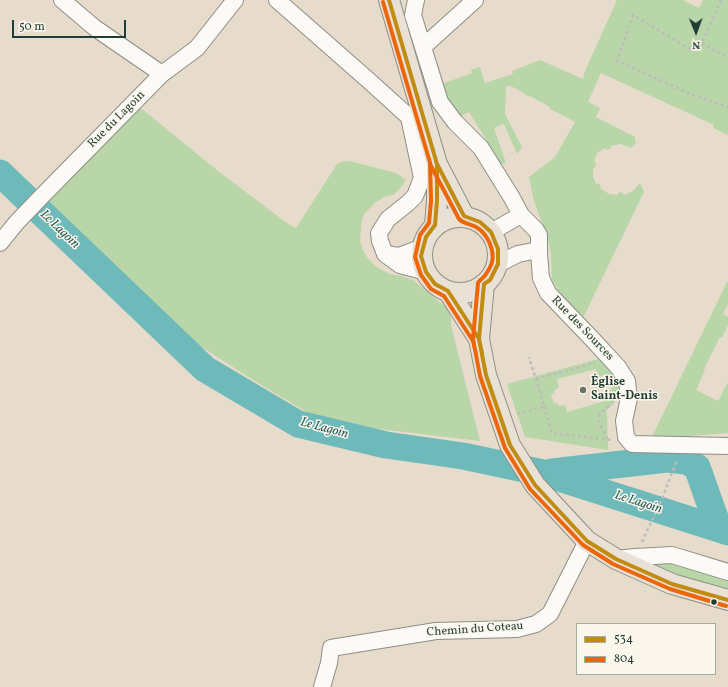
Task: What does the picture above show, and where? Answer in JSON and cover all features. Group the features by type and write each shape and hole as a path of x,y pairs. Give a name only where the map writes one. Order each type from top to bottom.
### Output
{"main road":[{"path":"389,0 437,164 464,216"},
{"path":"435,225 437,201 437,164"},
{"path":"464,216 480,222 491,232 498,249 498,264 490,280 475,290 464,293 448,291 435,284 426,272 422,256 426,237 435,225 451,217 464,216"},
{"path":"484,284 479,339 486,375 510,445 535,485 587,541 616,559 672,584 728,600"},
{"path":"448,291 479,339"}],"street":[{"path":"62,0 95,28 162,74"},
{"name":"Rue du Lagoin","path":"0,243 17,222 162,74 197,48 235,0"},
{"path":"277,0 367,78 409,117 422,178 415,196 388,219 380,233 380,241 385,254 400,265 426,272"},
{"name":"Rue des Sources","path":"416,0 413,16 440,102 455,122 481,148 521,215 539,235 538,250 541,278 548,293 594,340 618,367 627,381 629,398 624,421 626,437 630,442"},
{"path":"423,47 475,0"},
{"path":"491,232 521,215"},
{"path":"385,254 399,256 423,247"},
{"path":"498,264 518,254 538,250"},
{"path":"630,442 632,444 728,446"},
{"name":"Chemin du Coteau","path":"322,687 329,664 331,648 436,631 517,629 536,624 550,614 587,541"},
{"path":"616,559 672,555 728,572"}],"path":[{"path":"721,0 702,43 690,49 633,15 617,61 693,95 728,107"},
{"path":"702,43 728,58"},
{"path":"529,357 552,433 630,442"},
{"path":"536,379 596,363 600,364"},
{"path":"607,439 600,424 599,415 615,397"},
{"path":"501,418 544,406"},
{"path":"650,525 662,499 675,464"}],"green space":[{"path":"617,0 683,0 699,8 703,0 728,0 728,135 713,128 714,125 601,73 588,102 600,108 596,117 635,137 636,143 631,148 620,144 611,146 611,148 606,150 605,148 597,153 594,162 596,163 595,168 593,168 593,176 596,184 598,183 601,186 600,188 609,194 618,195 618,193 622,192 624,195 633,191 640,183 644,192 582,320 563,299 552,280 549,244 534,201 529,177 555,157 575,122 550,109 550,107 530,96 529,97 512,87 506,86 505,114 522,147 517,154 504,124 494,128 506,163 501,164 469,112 461,116 448,99 442,84 472,73 471,70 480,67 485,83 513,74 512,71 540,60 583,79 585,71"},
{"path":"137,105 218,171 288,224 296,228 337,164 344,161 354,162 396,173 406,180 398,191 393,195 386,196 375,203 365,213 362,220 360,241 367,257 378,268 390,274 413,280 449,310 451,325 480,441 353,426 308,413 194,342 43,202"},
{"path":"727,282 728,304 723,314 728,317 728,325 722,338 720,337 704,369 705,370 696,390 718,401 728,382 728,433 651,439"},
{"path":"598,359 614,370 620,386 614,403 607,410 608,450 525,437 507,384","holes":["596,369 598,377 605,375 611,378 613,386 609,392 604,393 605,401 567,412 565,405 562,406 554,403 551,395 555,393 554,391 559,387 557,379"]},
{"path":"674,560 728,578 728,593 642,563"}],"waterway":[{"name":"Le Lagoin","path":"0,173 205,369 298,424 386,445 463,456 543,473 728,532"},
{"path":"552,472 667,459 686,461 697,467 719,529"}],"transit line":[{"name":"534","path":"389,0 437,164 464,216 480,222 491,232 498,249 498,264 490,280 484,284 479,339 486,375 510,445 535,485 587,541 616,559 672,584 728,600"},
{"name":"804","path":"383,2 431,166 459,219 474,226 484,233 491,247 493,257 492,264 478,283 473,339 480,376 505,448 530,489 583,545 613,564 670,589 726,606"},
{"name":"534","path":"436,161 437,201 435,225 426,237 421,256 426,272 435,284 448,291 479,339 482,353"},
{"name":"804","path":"430,163 431,201 429,223 420,235 415,257 421,275 431,289 444,296 473,341 476,354"}],"place":[{"name":"Église Saint-Denis","path":"583,390"}]}
